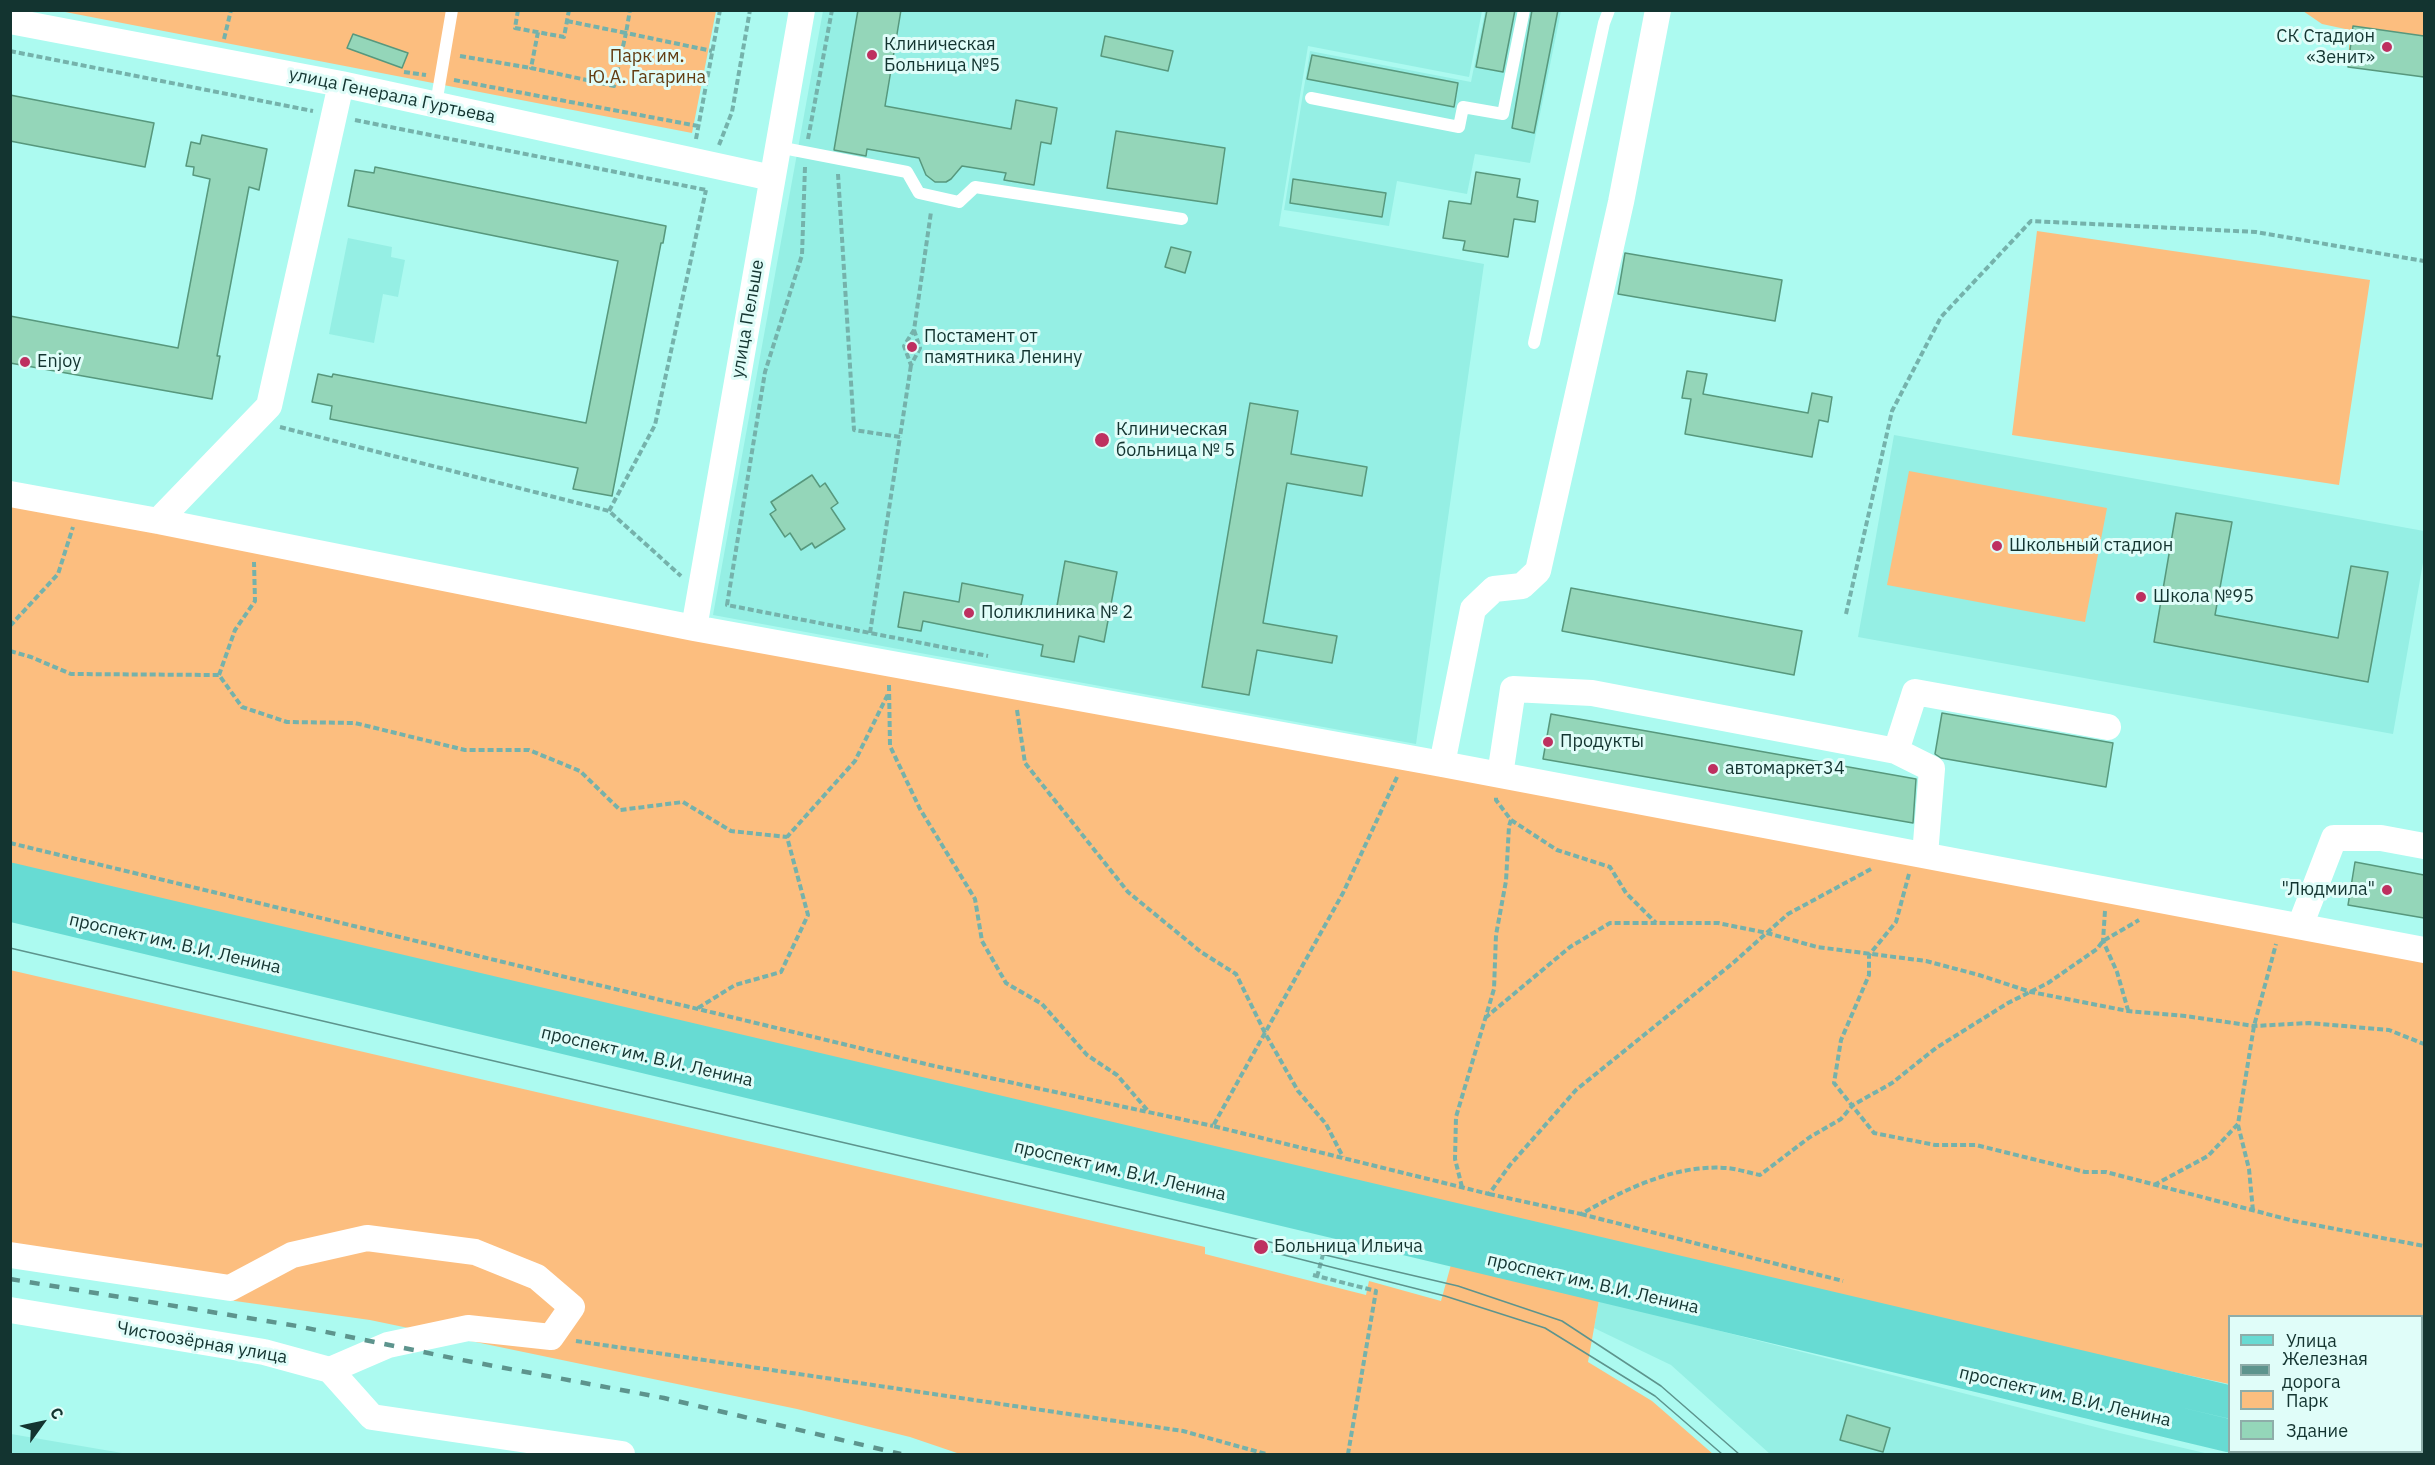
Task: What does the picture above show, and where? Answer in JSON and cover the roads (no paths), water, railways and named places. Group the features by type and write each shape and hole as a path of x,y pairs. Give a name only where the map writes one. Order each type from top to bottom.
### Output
{"main road":[{"name":"проспект им. В.И. Ленина","path":"10,879 2228,1402"},
{"name":"проспект им. В.И. Ленина","path":"10,905 2228,1436"}],"street":[{"name":"улица Пельше","path":"694,628 802,10"},
{"path":"1442,764 1473,609 1494,589 1522,586 1538,571 1621,202 1658,10"},
{"name":"улица Генерала Гуртьева","path":"10,21 341,84 772,178"},
{"path":"158,521 269,406 341,84"},
{"path":"10,494 158,521 694,628 1442,764 2424,950"},
{"path":"1500,775 1513,688 1592,693 1896,751 1932,769 1916,854"},
{"path":"1896,751 1916,692 2108,727"},
{"path":"2291,924 2334,838 2381,838 2424,846"},
{"path":"10,1254 230,1288 292,1255 367,1238 475,1252 537,1277 572,1307 551,1337 468,1328 388,1345 330,1370 372,1417 622,1455"},
{"name":"Чистоозёрная улица","path":"10,1310 264,1352 330,1370"}],"lane":[{"path":"436,104 452,10"},
{"path":"1311,98 1459,127 1463,107 1503,114 1524,10"},
{"path":"1534,343 1604,23 1609,10"},
{"path":"778,147 908,172 919,194 958,202 975,187 1182,219"}],"tram line":[{"path":"10,948 1458,1286 1562,1321 1661,1386 1739,1454"},
{"path":"1272,1252 1445,1296 1545,1328 1655,1396 1722,1454"}],"railway":[{"path":"10,1279 297,1326 664,1398 901,1454"}],"place":[{"name":"СК Стадион «Зенит»","path":"2387,47"},
{"name":"Клиническая Больница №5","path":"872,55"},
{"name":"Постамент от памятника Ленину","path":"912,347"},
{"name":"Enjoy","path":"25,362"},
{"name":"Клиническая больница № 5","path":"1102,440"},
{"name":"Школьный стадион","path":"1997,546"},
{"name":"Школа №95","path":"2141,597"},
{"name":"Поликлиника № 2","path":"969,613"},
{"name":"Продукты","path":"1548,742"},
{"name":"автомаркет34","path":"1713,769"},
{"name":"\"Людмила\"","path":"2387,890"},
{"name":"Больница Ильича","path":"1261,1247"}],"park label":[{"name":"Парк им. Ю.А. Гагарина","path":"647,67"}]}
